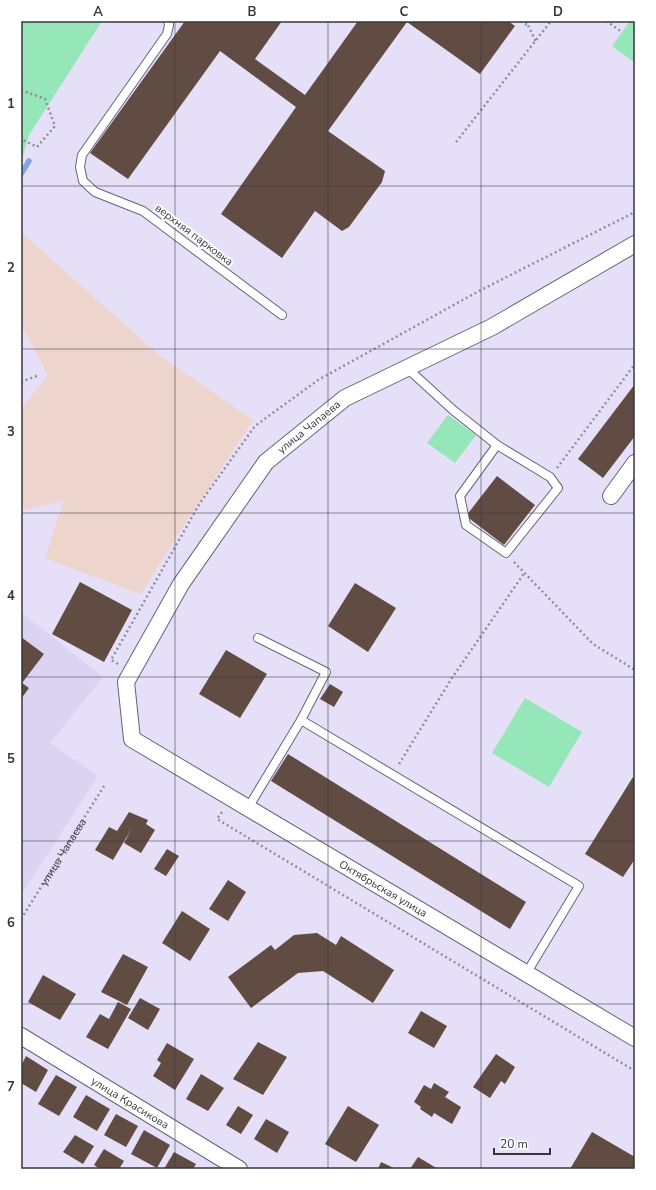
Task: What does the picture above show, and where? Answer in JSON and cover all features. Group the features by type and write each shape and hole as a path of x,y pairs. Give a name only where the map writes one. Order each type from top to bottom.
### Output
{"street":[{"name":"улица Чапаева","path":"132,739 126,682 180,584 266,462 345,398 492,327 635,244"},
{"path":"611,496 635,463"},
{"name":"Октябрьская улица","path":"132,739 635,1038"},
{"name":"улица Красикова","path":"21,1036 239,1169"}],"lane":[{"name":"верхняя парковка","path":"168,21 169,25 167,34 82,155 80,167 83,181 95,192 143,211 282,316"},
{"path":"407,368 453,410 498,445 550,478 558,488 506,553 466,525 460,496 498,445"},
{"path":"248,808 301,720 326,672 258,638"},
{"path":"301,720 579,886 526,974"}],"path":[{"path":"521,21 528,26"},
{"path":"526,21 536,42"},
{"path":"456,142 551,21"},
{"path":"606,21 622,32"},
{"path":"21,90 45,99 55,126 37,147 23,140 21,141"},
{"path":"550,478 635,364"},
{"path":"21,382 39,375"},
{"path":"506,553 593,644 635,670"},
{"path":"392,775 452,678 525,572"},
{"name":"улица Чапаева","path":"21,919 104,786"},
{"path":"231,798 218,819 635,1071"}],"shaded area":[{"path":"21,232 160,356 253,420 173,542 141,594 45,558 64,500 25,510 21,506 21,409 48,375 21,327"},
{"path":"21,612 103,677 50,743 98,776 21,895"}],"green space":[{"path":"21,21 102,21 29,135 21,162"},
{"path":"630,21 635,21 635,63 612,46"},
{"path":"448,415 476,435 455,463 427,443"},
{"path":"525,698 582,732 549,787 492,753"}],"building":[{"path":"185,21 282,21 255,59 305,95 358,21 508,21 515,26 480,74 407,22 328,131 385,171 382,182 349,227 342,231 315,211 282,258 221,214 296,107 220,51 128,179 90,153"},
{"path":"635,384 635,436 603,478 578,459"},
{"path":"497,476 535,505 504,545 466,516"},
{"path":"80,582 132,610 104,662 52,634"},
{"path":"355,583 396,608 368,652 328,626"},
{"path":"21,637 44,654 22,683 29,688 21,699"},
{"path":"226,650 267,674 240,718 199,694"},
{"path":"330,684 343,692 334,707 320,699"},
{"path":"288,754 526,902 510,929 271,781"},
{"path":"633,777 635,778 635,859 623,877 585,854"},
{"path":"129,812 148,820 146,824 155,830 141,853 124,843 132,828 113,860 95,850 109,827 117,831"},
{"path":"167,849 179,856 166,876 154,869"},
{"path":"228,880 246,892 228,921 209,909"},
{"path":"182,911 210,929 190,961 162,943"},
{"path":"317,933 336,945 341,936 394,970 373,1003 323,971 298,973 251,1008 228,977 271,945 275,950 294,935"},
{"path":"123,954 148,967 127,1005 101,992"},
{"path":"43,975 76,994 60,1020 28,1002"},
{"path":"140,998 160,1009 148,1030 128,1018"},
{"path":"118,1002 131,1009 108,1049 86,1037 100,1014 109,1019"},
{"path":"421,1011 447,1026 434,1048 408,1033"},
{"path":"258,1042 287,1057 263,1095 233,1079"},
{"path":"167,1043 194,1059 175,1090 153,1076 161,1063 157,1060"},
{"path":"496,1054 515,1067 505,1084 501,1081 490,1098 473,1087"},
{"path":"26,1056 48,1070 36,1092 21,1083 21,1066"},
{"path":"201,1074 224,1088 208,1111 186,1099"},
{"path":"56,1075 77,1087 59,1116 38,1104"},
{"path":"434,1083 449,1092 445,1097 461,1107 452,1124 434,1113 432,1117 420,1109 421,1107 414,1102 424,1085 431,1089"},
{"path":"86,1095 110,1109 97,1131 73,1117"},
{"path":"238,1106 253,1115 241,1134 226,1125"},
{"path":"348,1106 379,1125 356,1162 325,1144"},
{"path":"116,1114 138,1126 126,1147 104,1135"},
{"path":"266,1119 289,1132 277,1153 254,1139"},
{"path":"144,1130 170,1145 157,1168 131,1154"},
{"path":"592,1132 635,1157 635,1169 570,1169"},
{"path":"75,1135 94,1146 83,1164 63,1152"},
{"path":"104,1149 124,1161 119,1169 100,1169 94,1165"},
{"path":"174,1152 196,1164 193,1169 164,1169"},
{"path":"418,1157 438,1169 410,1169"},
{"path":"381,1162 396,1169 378,1169"}],"waterway":[{"path":"21,174 29,161"}]}
